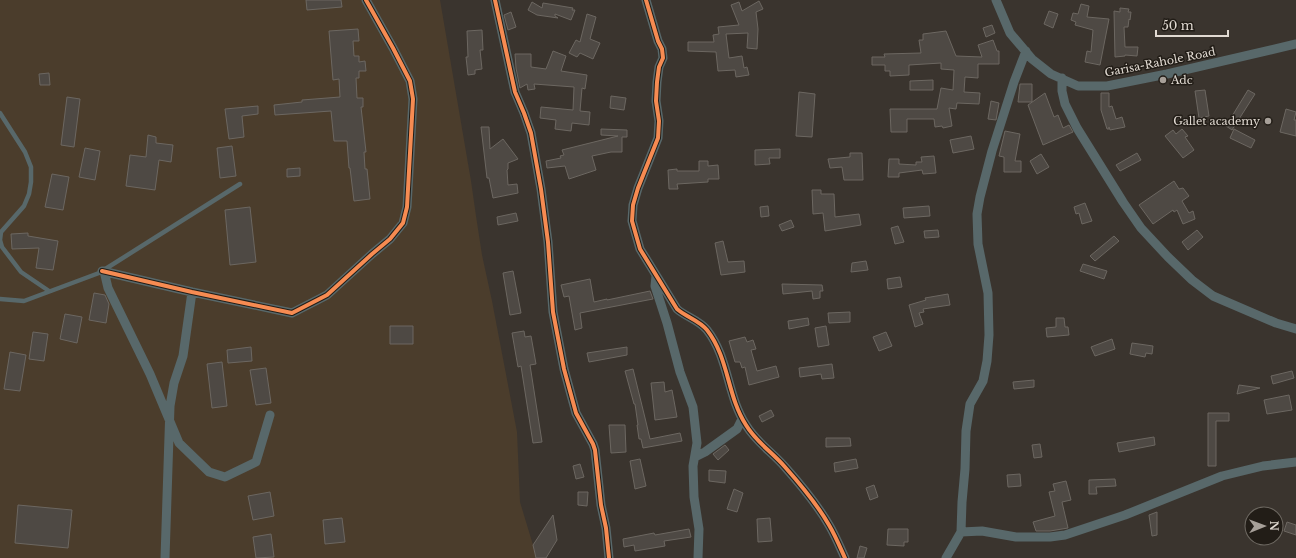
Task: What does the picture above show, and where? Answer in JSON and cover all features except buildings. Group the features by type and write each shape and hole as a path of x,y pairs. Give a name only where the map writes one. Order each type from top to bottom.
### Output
{"street":[{"path":"270,415 256,462 225,477 210,472 179,442 150,374 108,288 103,271 292,313 327,295 390,239 403,223 407,207 413,99 410,81 366,0"},
{"path":"495,0 515,92 531,133 542,189 554,320 564,369 576,412 595,450 609,558"},
{"path":"646,0 658,41 662,49 663,58 659,67 657,82 656,101 659,121 658,138 638,188 633,205 632,221 640,249 677,309 686,316 698,321 713,340 724,366 734,403 742,419 754,437 784,466 806,492 829,525 845,558"},
{"name":"Garisa-Rahole Road","path":"996,0 1010,33 1032,59 1051,74 1078,86 1106,86 1167,74 1296,44"},
{"path":"946,558 961,532 966,431 970,404 983,381 989,335 988,293 978,244 977,214 992,152 1014,82 1026,51"},
{"path":"1062,78 1062,91 1065,104 1077,128 1141,228 1168,257 1192,280 1213,296 1276,323 1296,329"},
{"path":"656,276 655,286 680,372 693,407 698,443 693,466 694,497 700,530 698,558"},
{"path":"165,558 169,420 174,384 183,356 192,292"},
{"path":"695,457 705,452 737,429 742,419"},
{"path":"961,532 982,531 1016,537 1050,537 1065,535 1124,515 1222,476 1263,466 1296,462"}],"lane":[{"path":"0,113 25,152 31,167 31,182 29,194 24,206 1,232 0,240 2,247 21,272 49,291"},
{"path":"0,299 24,301 103,271 240,184"}],"shaded area":[{"path":"0,0 440,0 482,255 517,432 520,502 536,558 0,558"}],"cycle path":[{"path":"102,271 292,313 327,295 390,239 403,223 407,207 413,99 410,81 366,0"},
{"path":"495,0 515,92 531,133 541,189 548,242 553,312 564,369 576,413 595,450 609,558"},
{"path":"646,0 658,41 662,49 663,58 659,67 657,82 656,101 659,121 658,138 638,188 633,205 632,221 640,249 677,309 707,330 720,353 735,402 746,425 754,437 785,467 814,502 831,529 845,558"}],"place":[{"name":"Adc","path":"1163,80"},
{"name":"Gallet academy","path":"1268,121"}]}
